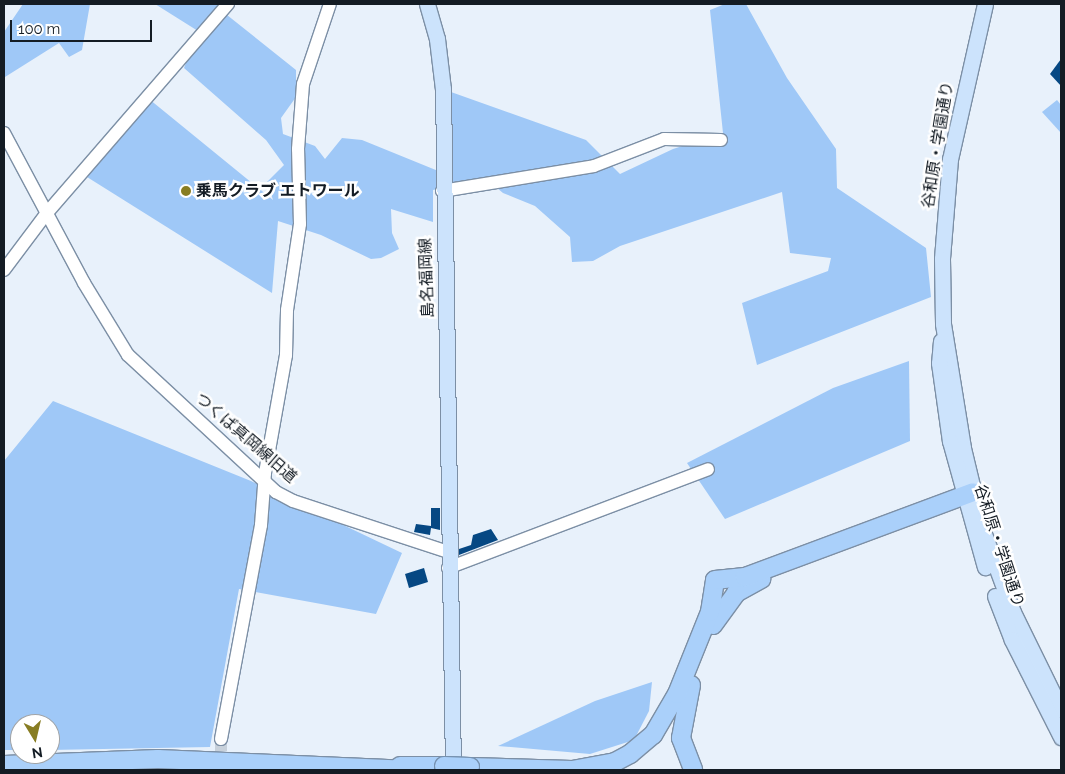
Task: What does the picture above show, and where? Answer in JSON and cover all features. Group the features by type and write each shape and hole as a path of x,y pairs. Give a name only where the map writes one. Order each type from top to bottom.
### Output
{"highway":[{"path":"4,765 158,759 377,767 572,770 599,766 630,754 653,735 677,694 710,612 726,592 819,550 968,493"},
{"path":"693,770 684,751 681,722 694,674 726,592"},
{"path":"377,767 411,770"}],"main road":[{"name":"島名福岡線","path":"427,4 441,63 448,560"},
{"name":"谷和原・学園通り","path":"985,4 950,159 942,260 943,324 940,371 968,493 1012,640 1061,736"},
{"name":"谷和原・学園通り","path":"968,493 999,580 1061,710"},
{"path":"448,560 456,768"}],"street":[{"path":"4,270 46,214 228,4"},
{"path":"221,740 258,543 286,355 287,310 300,224 298,149 303,84 330,4"},
{"name":"つくば真岡線旧道","path":"4,133 46,214 117,341 266,481 293,501 448,560"},
{"path":"442,191 594,166 664,139 721,140"},
{"path":"448,560 708,469"}],"shaded area":[{"path":"23,4 90,4 82,50 69,57 59,43 5,77 4,32"},
{"path":"155,4 226,4 222,11 296,70 296,97 281,118 283,134 315,146 325,159 342,138 362,140 453,177 451,92 586,140 620,174 673,149 723,133 710,10 725,4 746,4 787,78 836,149 837,188 926,248 931,297 757,365 742,303 828,271 831,258 790,253 782,192 620,246 593,261 572,262 570,237 535,206 503,193 484,177 433,190 433,222 391,209 392,233 399,249 381,258 371,259 321,235 278,221 272,293 87,177 149,99 273,200 267,182 284,165 266,140 184,68 198,31"},
{"path":"1057,100 1061,105 1061,133 1042,112"},
{"path":"909,361 910,441 725,519 687,463 833,388"},
{"path":"53,401 251,481 402,553 376,614 239,589 210,747 60,750 60,714 10,714 10,750 4,750 4,461"},
{"path":"652,682 649,711 634,740 590,754 498,746 595,701"}],"building":[{"path":"1061,59 1061,86 1050,74"},
{"path":"431,508 440,508 440,530 431,528 430,535 414,532 416,524 431,526"},
{"path":"491,529 498,540 459,555 459,549 471,545 473,535"},
{"path":"424,568 428,582 409,588 405,574"}],"tunnel":[{"path":"221,739 221,770"}],"place":[{"name":"乗馬クラブ エトワール","path":"186,191"}]}
